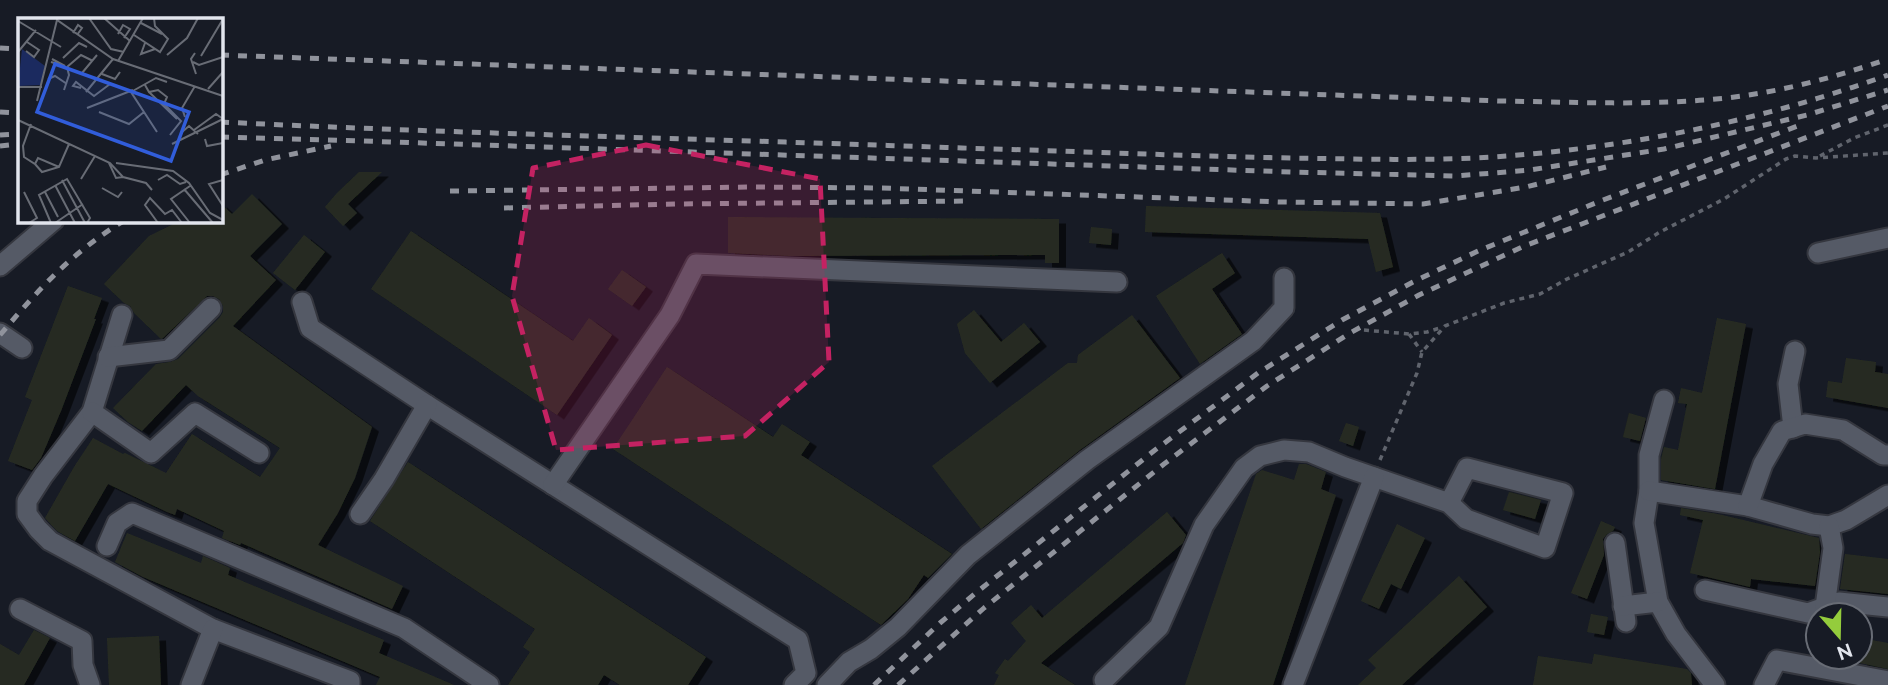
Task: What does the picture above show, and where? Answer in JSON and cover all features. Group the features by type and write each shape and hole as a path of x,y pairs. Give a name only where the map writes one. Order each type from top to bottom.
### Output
{"lane":[{"path":"0,266 52,222"},
{"path":"1818,253 1888,238"},
{"path":"553,485 670,315 695,264 1117,282"},
{"path":"827,685 849,662 871,649 898,627 968,555 1087,460 1253,341 1284,308 1284,278"},
{"path":"302,302 310,328 798,640 806,673 794,685"},
{"path":"108,357 169,350 211,308"},
{"path":"122,315 92,412 27,501 27,514 50,541 213,629 350,681 350,685"},
{"path":"0,333 22,348"},
{"path":"1793,428 1788,384 1795,351"},
{"path":"1664,400 1649,456 1649,491 1644,523 1658,602 1676,634 1715,685"},
{"path":"360,513 384,479 427,405"},
{"path":"92,412 151,453 195,413 259,453"},
{"path":"1748,506 1763,464 1783,431 1805,424 1843,430 1888,455"},
{"path":"1104,680 1159,627 1204,525 1244,468 1260,456 1284,450 1309,452 1449,503 1466,519 1545,548 1563,493 1466,468 1449,503"},
{"path":"1293,685 1374,477"},
{"path":"1649,491 1748,506 1812,524 1829,526 1846,520 1888,495"},
{"path":"107,546 117,523 132,513 404,628 489,685"},
{"path":"1826,601 1833,548 1829,526"},
{"path":"1615,543 1625,614 1642,605 1658,602"},
{"path":"1705,590 1804,612"},
{"path":"20,609 82,641 83,665 90,685"},
{"path":"191,685 213,629"},
{"path":"1764,685 1777,660 1888,681"}],"path":[{"path":"1816,158 1854,138 1888,125"},
{"path":"1364,330 1409,334 1427,332 1504,303 1540,293 1628,252 1724,199 1794,156 1816,158 1888,153"},
{"path":"1374,477 1417,373 1422,352 1445,326"},
{"path":"1409,334 1422,352"}],"highlighted area":[{"path":"646,145 820,179 829,362 745,436 556,450 512,296 533,168"}],"building":[{"path":"359,172 382,172 348,204 357,213 343,226 325,207"},
{"path":"252,194 282,224 250,256 276,280 233,326 372,427 355,478 318,545 403,586 392,609 241,543 240,545 222,538 224,531 177,509 175,515 108,484 75,541 57,531 45,518 93,438 166,473 192,434 260,477 280,448 198,396 186,385 142,431 113,408 156,364 178,359 220,317 223,306 219,299 207,296 161,339 130,306 104,284 149,236 178,222 222,222 222,205 232,214"},
{"path":"1146,206 1380,213 1393,267 1376,272 1368,239 1145,232"},
{"path":"728,217 1059,219 1059,263 1045,263 1045,255 790,256 728,253"},
{"path":"1091,227 1112,229 1111,245 1089,243"},
{"path":"411,231 573,341 589,318 612,335 557,415 371,289"},
{"path":"304,235 325,252 295,290 273,273"},
{"path":"1222,253 1235,273 1212,289 1242,334 1200,364 1156,296"},
{"path":"622,270 646,287 632,306 608,289"},
{"path":"68,286 102,298 61,411 41,458 32,470 8,461 32,400 25,397"},
{"path":"974,310 1001,342 1024,323 1040,342 990,383 965,353 957,324"},
{"path":"1132,315 1180,378 1080,450 981,529 932,466 1068,363 1077,363 1078,355"},
{"path":"1717,318 1746,324 1715,489 1661,480 1664,447 1678,450 1687,404 1678,403 1681,388 1702,393"},
{"path":"1846,358 1876,362 1875,372 1888,374 1888,408 1826,397 1828,381 1842,383"},
{"path":"667,367 773,437 782,424 810,442 801,455 952,554 928,578 924,575 908,599 881,625 613,449"},
{"path":"1629,413 1646,418 1640,441 1623,437"},
{"path":"1346,423 1359,427 1353,446 1339,441"},
{"path":"408,462 706,657 688,685 620,685 604,675 598,685 508,685 530,652 523,647 535,629 370,521"},
{"path":"1299,464 1326,472 1321,489 1336,495 1273,685 1185,685 1256,474 1262,470 1294,480"},
{"path":"1509,492 1541,500 1535,519 1503,510"},
{"path":"1681,508 1819,538 1820,552 1815,586 1751,579 1750,587 1690,573 1703,520 1680,515"},
{"path":"1167,512 1186,535 1183,543 1041,663 1075,685 994,685 999,675 995,673 1005,659 1008,661 1026,641 1011,623 1031,605 1042,618"},
{"path":"1601,521 1615,527 1603,539 1604,555 1587,599 1571,593"},
{"path":"1397,524 1425,538 1401,589 1391,584 1379,609 1361,601"},
{"path":"127,533 201,563 203,556 230,568 228,575 384,640 379,653 454,685 376,685 380,677 143,577 115,562"},
{"path":"1845,554 1888,559 1888,594 1840,589"},
{"path":"1459,576 1487,607 1402,685 1358,685 1376,668 1368,660"},
{"path":"1591,614 1608,617 1604,635 1587,632"},
{"path":"34,630 50,638 24,685 0,685 0,644 19,655"},
{"path":"159,636 161,685 109,685 107,638"},
{"path":"1874,640 1888,643 1888,669 1874,666"},
{"path":"1594,654 1687,669 1691,673 1692,685 1533,685 1538,656 1592,664"}],"railway":[{"path":"0,48 18,49"},
{"path":"222,55 1613,103 1670,102 1767,92 1808,83 1888,59"},
{"path":"222,122 1209,156 1443,159 1543,153 1693,130 1792,106 1888,75"},
{"path":"222,137 1456,176 1530,170 1664,149 1807,115 1888,90"},
{"path":"898,685 984,608 1164,464 1267,386 1350,333 1419,295 1522,247 1888,106"},
{"path":"0,112 18,113"},
{"path":"874,685 977,592 1155,450 1258,373 1342,320 1478,251 1800,125"},
{"path":"0,135 18,134"},
{"path":"0,146 18,144"},
{"path":"222,174 265,160 331,146"},
{"path":"450,191 882,188 1281,202 1423,204 1526,187 1606,167"},
{"path":"504,208 969,201"},
{"path":"0,335 72,258 122,222"}]}
